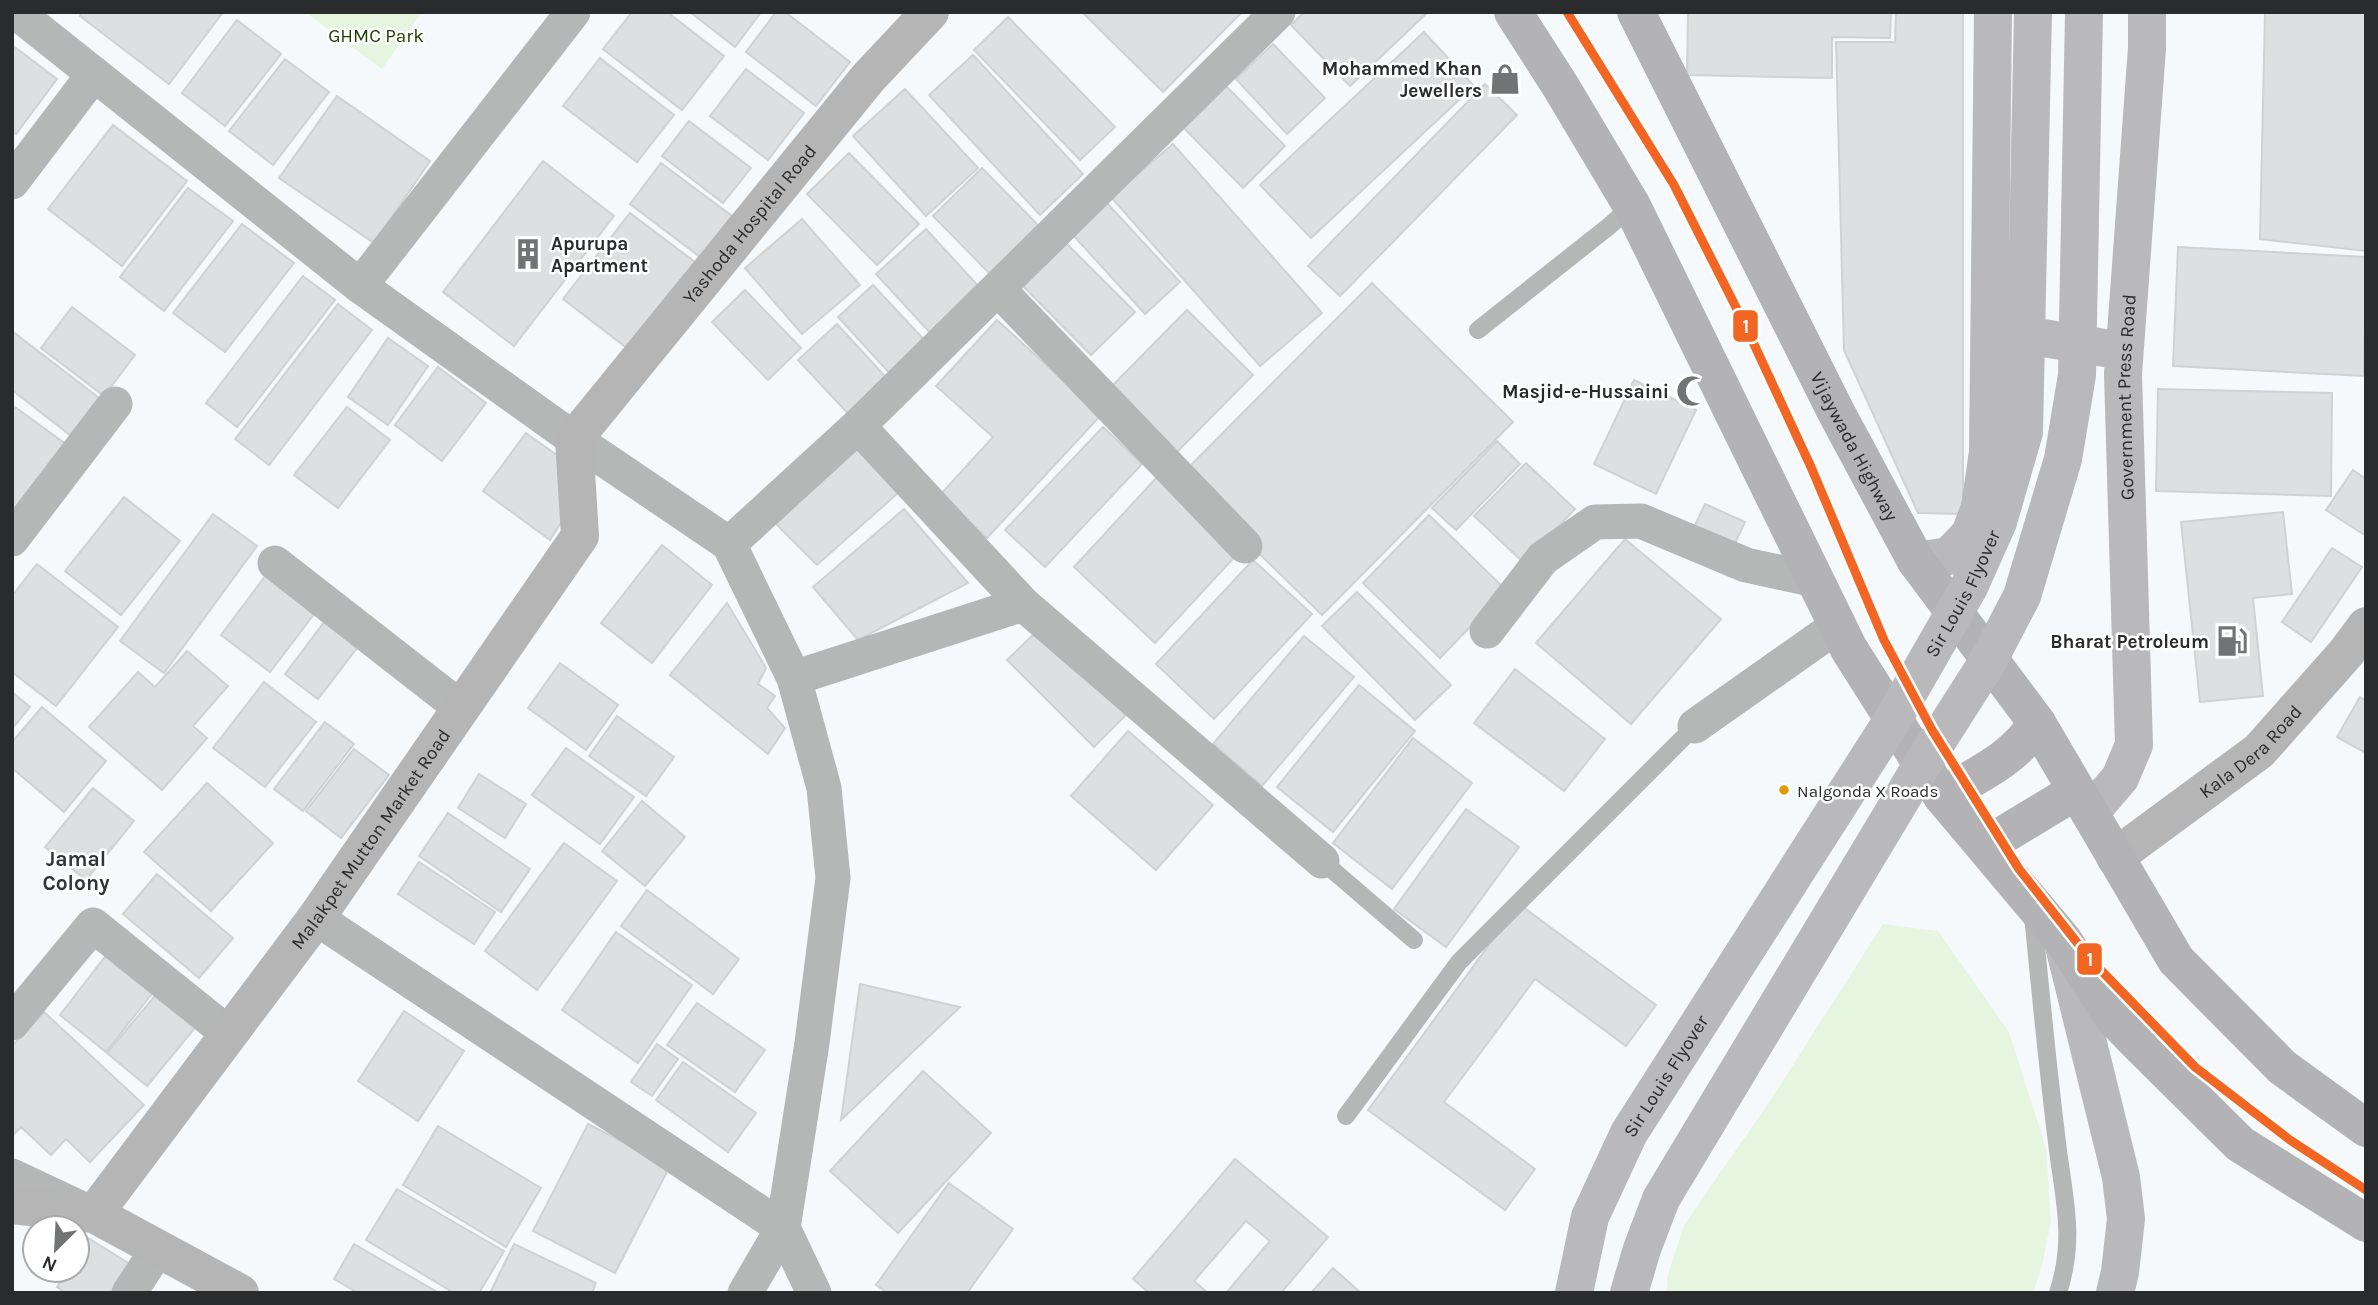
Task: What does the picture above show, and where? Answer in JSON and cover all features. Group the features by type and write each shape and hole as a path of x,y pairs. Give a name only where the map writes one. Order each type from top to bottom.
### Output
{"highway":[{"path":"1513,12 1632,206 1849,649 1942,796 2063,940 2113,1017 2240,1144 2366,1223"},
{"name":"Vijaywada Highway","path":"1636,12 1836,412 1916,561 2037,723 2176,960 2282,1067 2366,1128"},
{"path":"1942,796 2014,752 2037,723"},
{"path":"1985,846 2083,802"}],"main road":[{"path":"1916,561 1949,556 1970,534 1980,507 1988,452 1993,12"},
{"name":"Sir Louis Flyover","path":"1574,1293 1590,1217 1629,1133 1892,720 1969,587 1998,522 2024,432 2033,12"},
{"path":"1629,1293 1661,1199 1905,792 1987,663 2022,596 2063,459 2077,375 2084,12"},
{"name":"Government Press Road","path":"2083,802 2120,778 2134,745 2123,374 2147,48 2147,12"},
{"path":"1989,329 2125,351"},
{"path":"2063,940 2121,1177 2126,1219 2115,1293"}],"street":[{"path":"16,12 360,286 574,439 729,544 794,678 824,788 833,878 812,1043 783,1228 746,1293"},
{"path":"360,286 573,12"},
{"name":"Yashoda Hospital Road","path":"574,439 868,78 930,12"},
{"path":"729,544 858,426 1278,12"},
{"path":"12,182 94,74"},
{"path":"998,289 1245,546"},
{"path":"12,539 115,404"},
{"path":"858,426 1023,604 1322,861"},
{"name":"Malakpet Mutton Market Road","path":"94,1214 316,918 580,536 574,439"},
{"path":"1487,631 1543,558 1595,522 1641,521 1746,565 1815,580"},
{"path":"275,563 461,708"},
{"path":"794,678 1023,604"},
{"path":"1695,726 1837,626"},
{"name":"Kala Dera Road","path":"2115,857 2259,751 2346,653 2366,626"},
{"path":"316,918 783,1228 814,1293"},
{"path":"12,1023 93,925 229,1034"},
{"path":"12,1176 94,1214 240,1293"},
{"path":"12,1205 94,1214"},
{"path":"129,1293 158,1250"}],"lane":[{"path":"1478,330 1632,206"},
{"path":"1346,1116 1459,962 1695,726"},
{"path":"1322,861 1414,940"},
{"path":"2031,902 2069,1241 2065,1273 2058,1293"}],"green space":[{"name":"GHMC Park","path":"305,12 422,12 382,69"},
{"path":"1883,924 1938,931 2009,1032 2046,1148 2051,1221 2033,1293 1667,1293 1667,1278 1684,1225 1770,1101"}],"building":[{"path":"82,12 223,12 169,84 80,16"},
{"path":"632,12 667,12 724,56 682,110 603,49"},
{"path":"690,12 761,12 735,47"},
{"path":"776,12 785,12 850,62 816,106 746,52"},
{"path":"1082,12 1242,12 1163,92"},
{"path":"1304,12 1428,12 1350,86 1291,25"},
{"path":"1688,12 1891,12 1890,38 1832,37 1832,78 1687,75"},
{"path":"1896,12 1963,12 1963,514 1918,513 1844,350 1836,42 1895,42"},
{"path":"2265,12 2366,12 2366,251 2260,239"},
{"path":"1008,17 1115,127 1080,160 974,50"},
{"path":"237,20 281,54 225,126 182,93"},
{"path":"1424,32 1474,86 1311,238 1260,185"},
{"path":"1273,44 1325,98 1287,134 1236,79"},
{"path":"12,45 57,79 16,134 12,131"},
{"path":"973,55 1083,174 1040,215 929,95"},
{"path":"600,58 674,115 637,162 563,106"},
{"path":"285,59 329,92 273,165 229,131"},
{"path":"746,69 804,113 768,160 710,116"},
{"path":"1222,82 1285,146 1243,188 1180,124"},
{"path":"1485,84 1517,115 1340,296 1308,266"},
{"path":"905,89 978,168 926,216 853,136"},
{"path":"337,96 430,161 374,243 279,178"},
{"path":"689,121 751,168 723,203 662,156"},
{"path":"113,125 187,181 122,266 48,209"},
{"path":"1173,144 1322,313 1260,366 1111,197"},
{"path":"849,153 919,224 877,265 807,194"},
{"name":"Apurupa Apartment","path":"543,161 614,216 514,346 443,292"},
{"path":"661,163 732,216 700,257 630,204"},
{"path":"982,168 1043,230 994,278 933,216"},
{"path":"188,188 233,221 164,311 120,277"},
{"path":"1107,203 1180,282 1145,314 1072,234"},
{"path":"630,213 703,268 636,355 563,299"},
{"path":"802,219 860,285 802,334 745,268"},
{"path":"242,224 294,263 225,352 173,313"},
{"path":"926,229 982,290 933,336 876,274"},
{"path":"1064,241 1135,312 1091,355 1020,283"},
{"path":"2178,247 2366,257 2364,376 2173,366"},
{"path":"303,276 335,300 237,427 206,403"},
{"path":"1372,283 1513,422 1322,615 1180,476"},
{"path":"873,285 930,346 894,378 838,317"},
{"path":"745,290 801,348 768,380 712,322"},
{"path":"338,304 372,330 269,465 235,439"},
{"path":"72,307 135,355 104,396 41,348"},
{"path":"1187,310 1253,375 1175,454 1109,389"},
{"path":"997,320 1101,415 987,538 940,495 993,437 936,386"},
{"path":"837,324 893,385 854,420 798,360"},
{"path":"12,331 99,398 70,435 12,390"},
{"path":"388,338 428,366 388,425 348,397"},
{"path":"438,367 486,403 442,461 395,425"},
{"path":"1634,380 1696,410 1656,494 1594,464"},
{"path":"2158,389 2332,393 2331,496 2156,491"},
{"path":"15,407 67,445 12,520 12,411"},
{"path":"347,407 390,440 338,508 294,475"},
{"path":"1103,427 1142,464 1045,567 1005,530"},
{"path":"526,433 565,461 566,515 550,540 483,491"},
{"path":"1497,441 1520,464 1456,530 1432,508"},
{"path":"854,445 898,493 817,565 776,524"},
{"path":"1526,463 1575,509 1524,563 1474,516"},
{"path":"2353,470 2366,479 2366,536 2326,510"},
{"path":"1159,475 1241,550 1155,643 1074,567"},
{"path":"124,497 180,541 121,615 65,571"},
{"path":"1705,504 1745,522 1731,552 1691,534"},
{"path":"904,509 968,583 858,640 813,587"},
{"path":"2283,512 2292,594 2253,598 2263,696 2200,702 2181,522"},
{"path":"213,514 257,546 164,673 120,641"},
{"path":"1429,515 1506,590 1440,658 1363,583"},
{"path":"1625,539 1721,619 1631,724 1536,643"},
{"path":"662,545 712,585 652,663 601,623"},
{"path":"2332,548 2362,567 2311,642 2282,622"},
{"path":"1253,560 1312,614 1214,719 1156,664"},
{"path":"37,564 118,627 56,706 12,672 12,596"},
{"path":"272,567 321,605 270,672 221,635"},
{"path":"1357,592 1451,685 1415,720 1322,626"},
{"path":"727,603 766,668 758,684 775,696 767,708 785,728 768,754 670,675"},
{"path":"331,613 364,639 318,699 285,674"},
{"path":"1039,629 1126,715 1094,747 1007,660"},
{"path":"1304,636 1354,677 1262,786 1213,744"},
{"path":"187,651 228,686 193,726 207,738 162,790 89,727 138,672 155,687"},
{"path":"560,663 618,705 586,750 528,708"},
{"path":"1515,669 1605,739 1564,791 1474,723"},
{"path":"264,682 316,722 265,787 213,748"},
{"path":"1359,685 1415,731 1333,832 1277,787"},
{"path":"12,692 30,707 12,729"},
{"path":"2360,697 2366,701 2366,753 2337,737"},
{"path":"42,707 106,761 64,812 12,768 12,742"},
{"path":"617,716 674,757 646,796 589,756"},
{"path":"325,722 354,744 303,811 274,789"},
{"path":"1128,731 1213,805 1156,870 1071,796"},
{"path":"1413,738 1472,783 1392,889 1333,843"},
{"path":"566,748 634,797 600,844 532,795"},
{"path":"354,749 389,775 341,838 306,811"},
{"path":"479,774 526,804 505,838 458,808"},
{"path":"207,783 273,843 211,911 144,852"},
{"path":"93,788 134,821 86,880 45,847"},
{"path":"642,801 685,837 645,886 602,851"},
{"path":"1466,809 1519,847 1446,947 1394,909"},
{"path":"448,813 530,869 501,912 419,856"},
{"path":"564,843 617,881 537,990 485,951"},
{"path":"419,862 495,912 474,944 398,894"},
{"path":"157,874 233,938 199,978 123,914"},
{"path":"647,890 739,959 713,994 621,926"},
{"path":"1519,904 1656,1005 1626,1046 1535,979 1444,1102 1535,1169 1505,1210 1368,1110"},
{"path":"616,932 692,985 638,1063 562,1010"},
{"path":"111,949 158,986 106,1052 60,1015"},
{"path":"860,984 960,1007 841,1120"},
{"path":"160,990 200,1022 147,1086 107,1053"},
{"path":"697,1003 765,1050 735,1092 667,1045"},
{"path":"404,1011 464,1051 418,1121 358,1081"},
{"path":"44,1012 144,1105 90,1162 66,1139 51,1155 21,1127 12,1136 12,1046"},
{"path":"657,1044 678,1059 652,1096 631,1082"},
{"path":"683,1062 756,1113 728,1152 656,1100"},
{"path":"923,1071 991,1133 898,1233 830,1171"},
{"path":"588,1124 670,1166 615,1273 533,1231"},
{"path":"438,1126 541,1188 506,1247 403,1185"},
{"path":"1235,1159 1328,1237 1281,1293 1226,1293 1270,1241 1246,1221 1194,1281 1208,1293 1149,1293 1133,1279"},
{"path":"949,1183 1013,1229 967,1293 888,1293 876,1285"},
{"path":"397,1189 504,1251 479,1293 454,1293 366,1240"},
{"path":"91,1240 138,1269 123,1293 65,1293 57,1287 59,1284 91,1284"},
{"path":"354,1244 439,1293 358,1293 334,1279"},
{"path":"514,1244 596,1283 592,1293 490,1293"},
{"path":"1333,1268 1361,1293 1311,1293"}],"transit line":[{"name":"1","path":"1567,12 1674,185 1746,327 1811,467 1884,640 1932,730 2019,869 2090,959 2195,1067 2290,1140 2366,1190"}],"place":[{"name":"Mohammed Khan Jewellers","path":"1505,79"},
{"name":"Apurupa Apartment","path":"528,254"},
{"name":"Masjid-e-Hussaini","path":"1692,391"},
{"name":"Bharat Petroleum","path":"2232,641"},
{"name":"Nalgonda X Roads","path":"1784,790"}],"district":[{"name":"Jamal Colony","path":"76,871"}]}
